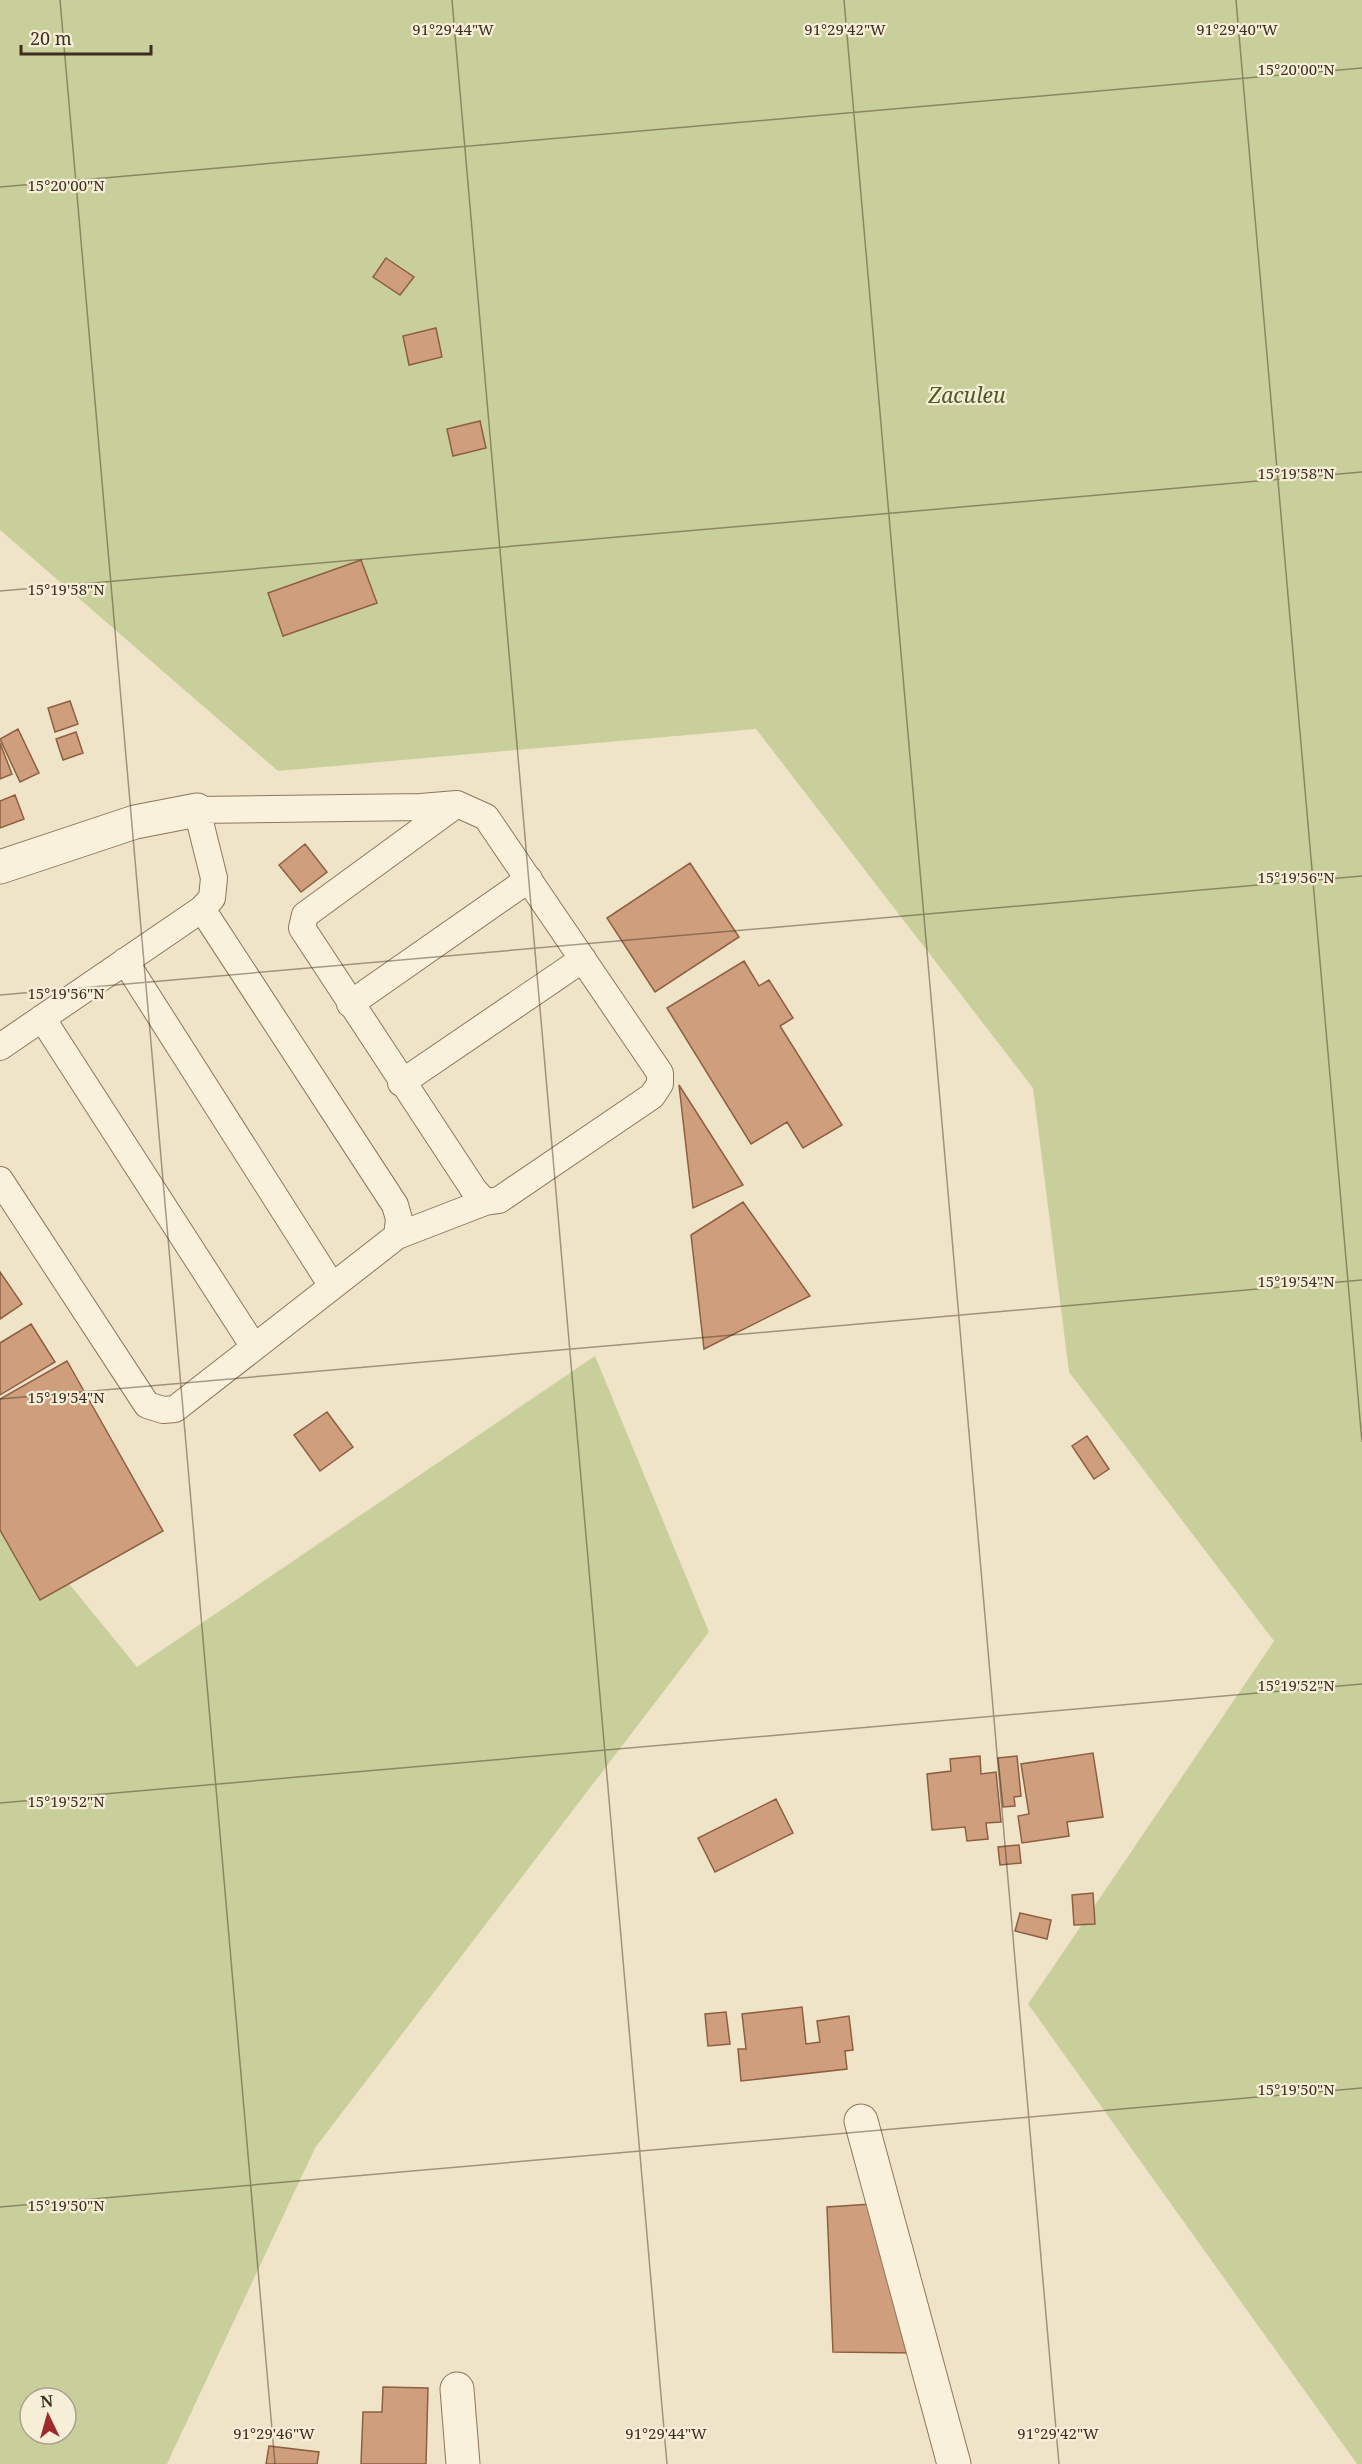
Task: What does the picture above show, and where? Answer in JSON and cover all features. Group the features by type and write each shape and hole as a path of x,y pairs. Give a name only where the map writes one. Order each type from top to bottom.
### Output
{"street":[{"path":"0,867 135,822 197,810"},
{"path":"861,2121 954,2464"},
{"path":"457,2390 463,2464"}],"lane":[{"path":"457,804 305,915 302,928 401,1083 474,1190 485,1202"},
{"path":"0,1047 202,909 212,898 214,878 197,810 421,807 457,804 486,817 660,1073 660,1084 652,1096 499,1200 485,1202 397,1236 175,1409 163,1410 147,1405 0,1180"},
{"path":"350,1004 529,879"},
{"path":"202,909 395,1205 399,1219 397,1236"},
{"path":"401,1083 583,959"},
{"path":"125,961 332,1286"},
{"path":"42,1018 254,1347"}],"green space":[{"name":"Zaculeu","path":"0,0 1362,0 1362,2464 1357,2464 1028,2004 1274,1641 1069,1372 1033,1088 756,729 278,771 0,530"},
{"path":"595,1356 709,1632 315,2148 167,2464 0,2464 0,1499 137,1667"}],"building":[{"path":"386,258 414,277 400,295 373,277"},
{"path":"436,328 442,357 409,365 403,336"},
{"path":"480,421 486,448 453,456 447,429"},
{"path":"361,560 377,603 283,636 268,593"},
{"path":"70,701 78,724 55,732 48,708"},
{"path":"18,729 39,773 20,782 0,739"},
{"path":"76,732 83,753 63,760 56,739"},
{"path":"0,743 12,774 0,779"},
{"path":"15,795 24,819 0,828 0,801"},
{"path":"305,844 327,872 301,892 279,865"},
{"path":"690,863 739,937 655,992 607,918"},
{"path":"744,961 759,986 769,980 793,1018 780,1026 842,1125 803,1148 787,1122 751,1144 667,1008"},
{"path":"679,1085 743,1185 693,1208"},
{"path":"743,1202 810,1296 704,1349 691,1235"},
{"path":"0,1272 22,1304 0,1319"},
{"path":"31,1324 55,1362 0,1395 0,1343"},
{"path":"67,1361 163,1531 40,1600 0,1530 0,1399"},
{"path":"327,1412 353,1447 320,1471 294,1435"},
{"path":"1087,1436 1109,1469 1094,1479 1072,1446"},
{"path":"1093,1753 1103,1817 1067,1822 1069,1836 1022,1843 1018,1816 1029,1814 1021,1764"},
{"path":"980,1756 981,1774 996,1772 1001,1822 986,1823 988,1839 967,1841 965,1827 932,1830 927,1774 951,1771 950,1759"},
{"path":"1017,1756 1021,1796 1014,1797 1015,1806 1003,1807 998,1758"},
{"path":"776,1799 793,1833 715,1872 698,1838"},
{"path":"1019,1845 1021,1863 1000,1865 998,1847"},
{"path":"1093,1893 1095,1924 1074,1925 1072,1895"},
{"path":"1020,1913 1051,1920 1047,1939 1015,1931"},
{"path":"802,2007 806,2044 820,2042 817,2021 849,2016 853,2050 845,2051 847,2069 741,2081 738,2049 746,2049 742,2014"},
{"path":"726,2012 730,2044 708,2046 705,2014"},
{"path":"871,2204 913,2353 833,2352 827,2207"},
{"path":"383,2387 428,2388 426,2464 361,2464 363,2412 382,2412"},
{"path":"269,2446 319,2452 317,2464 266,2464"}]}
